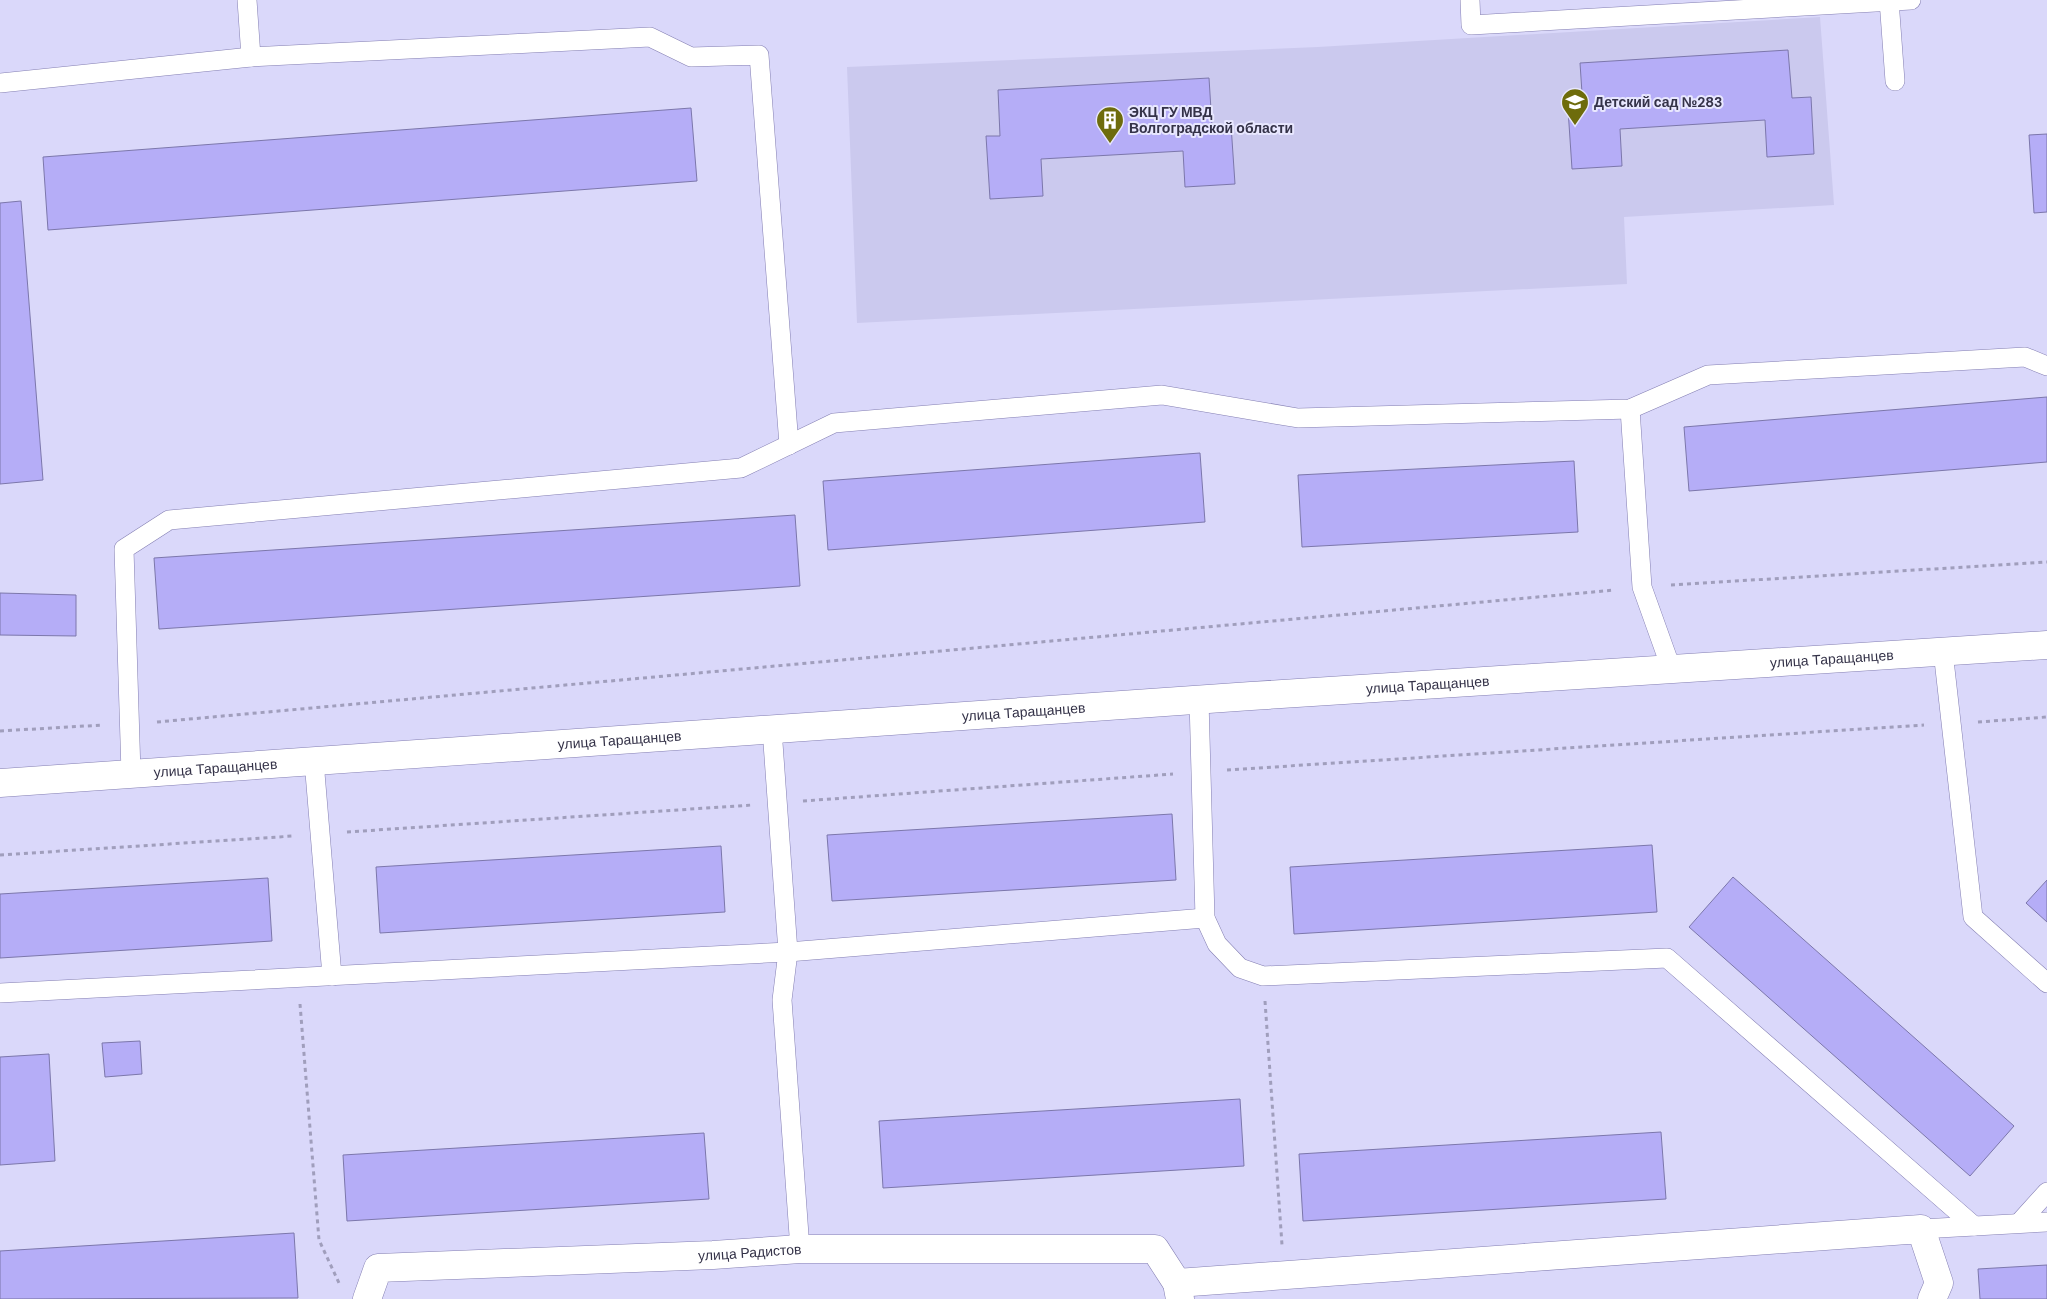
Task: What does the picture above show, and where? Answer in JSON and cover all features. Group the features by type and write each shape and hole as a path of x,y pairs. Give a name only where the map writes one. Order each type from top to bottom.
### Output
{"street":[{"name":"улица Таращанцев","path":"0,782 1671,668 2047,645"},
{"path":"1178,1291 1284,1275 1921,1229 1938,1294"},
{"name":"улица Радистов","path":"355,1295 378,1268 713,1255 800,1249 1155,1249 1178,1291"}],"lane":[{"path":"247,0 251,57"},
{"path":"1470,0 1471,25 1911,0"},
{"path":"1889,1 1894,81"},
{"path":"0,83 251,57 650,37 691,57 759,55 789,445"},
{"path":"132,774 124,549 169,520 741,468 834,423 1162,395 1298,418 1630,409 1708,375 2025,357 2047,366"},
{"path":"1630,409 1642,587 1671,668"},
{"path":"1943,651 1973,917 2047,982"},
{"path":"1199,700 1203,772 1206,918 1217,944 1240,968 1263,976 1667,958 1974,1226"},
{"path":"772,729 788,952 782,1000 800,1249"},
{"path":"314,761 332,976"},
{"path":"0,993 788,952 1206,918"},
{"path":"2019,1224 2047,1192"},
{"path":"1921,1229 2047,1222"}],"path":[{"path":"0,731 130,724 1642,587 2047,562"},
{"path":"0,856 1203,772 2047,717"},
{"path":"1263,976 1284,1275"},
{"path":"298,977 319,1240 355,1295"}],"shaded area":[{"path":"1820,17 1834,205 1624,217 1627,284 857,323 847,67 1318,47"}],"building":[{"path":"1788,50 1792,98 1811,97 1814,154 1767,157 1765,120 1620,129 1622,166 1572,169 1568,109 1583,108 1580,63"},
{"name":"ЭКЦ ГУ МВД Волгоградской области","path":"1209,78 1212,126 1231,125 1235,184 1185,187 1183,151 1041,159 1043,196 990,199 986,136 1000,136 998,90"},
{"path":"691,108 697,181 48,230 43,157"},
{"path":"2047,134 2047,212 2034,213 2029,135"},
{"path":"21,201 43,480 0,484 0,203"},
{"path":"2047,397 2047,462 1689,491 1684,427"},
{"path":"1200,453 1205,522 828,550 823,481"},
{"path":"1574,461 1578,532 1302,547 1298,475"},
{"path":"795,515 800,586 159,629 154,558"},
{"path":"0,593 76,595 76,636 0,635"},
{"path":"1172,814 1176,880 832,901 827,835"},
{"path":"1652,845 1657,912 1294,934 1290,867"},
{"path":"721,846 725,912 380,933 376,867"},
{"path":"1733,877 2014,1126 1970,1176 1689,927"},
{"path":"268,878 272,941 0,958 0,894"},
{"path":"2047,880 2047,922 2026,903"},
{"path":"140,1041 142,1074 105,1077 102,1043"},
{"path":"49,1054 55,1161 0,1165 0,1057"},
{"path":"1240,1099 1244,1166 883,1188 879,1121"},
{"path":"1661,1132 1666,1199 1303,1221 1299,1154"},
{"path":"704,1133 709,1199 347,1221 343,1155"},
{"path":"294,1233 298,1298 0,1299 0,1251"},
{"path":"2047,1265 2047,1299 1980,1299 1978,1269"}],"place":[{"name":"Детский сад №283","path":"1575,126"},
{"name":"ЭКЦ ГУ МВД Волгоградской области","path":"1110,144"}]}
